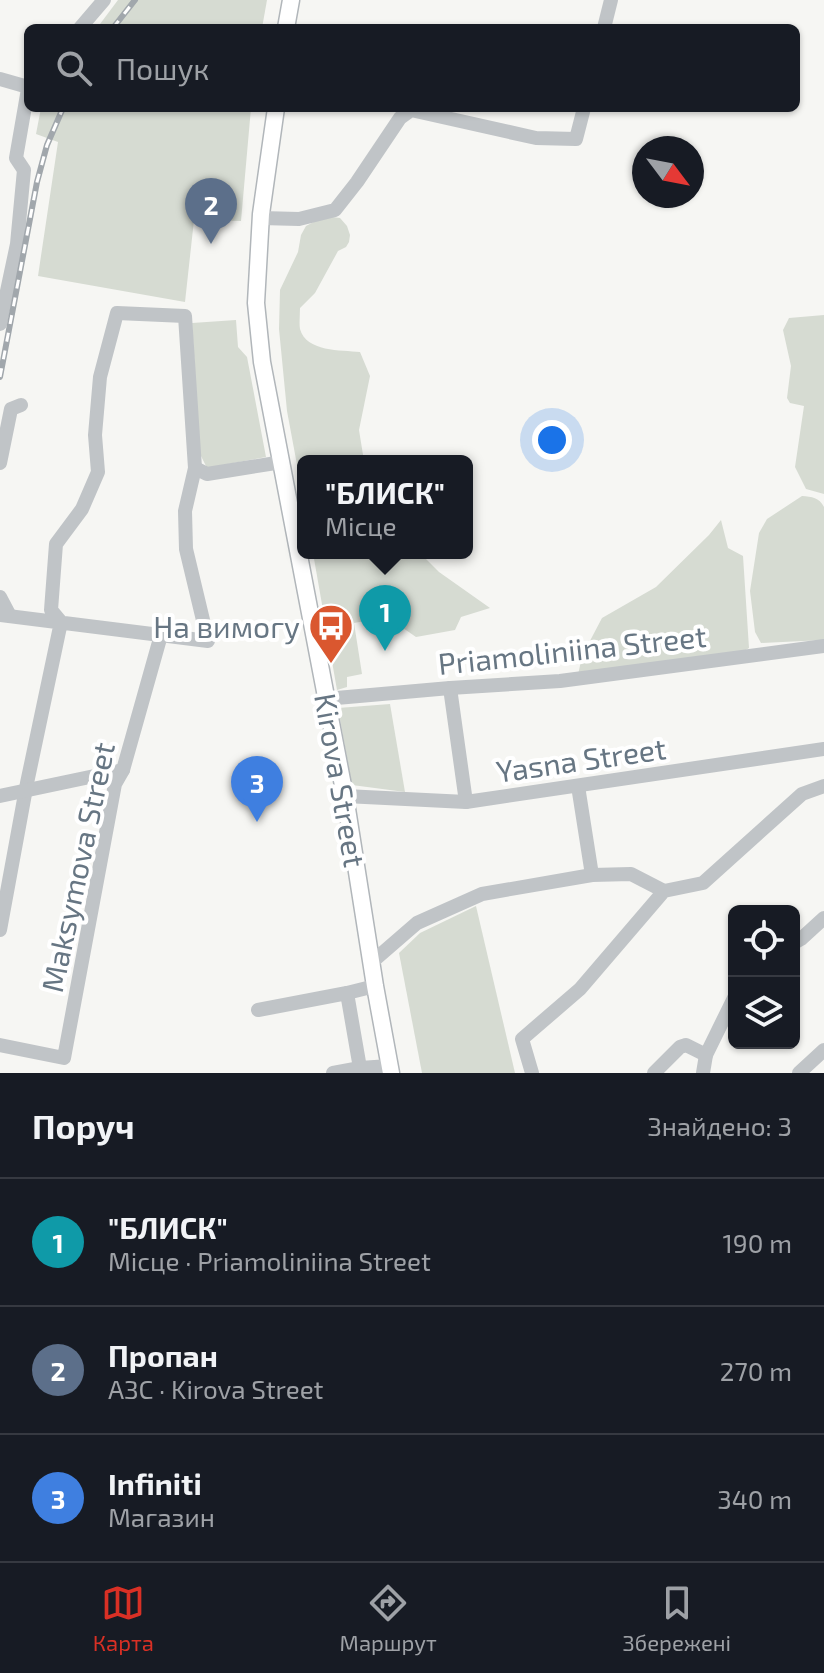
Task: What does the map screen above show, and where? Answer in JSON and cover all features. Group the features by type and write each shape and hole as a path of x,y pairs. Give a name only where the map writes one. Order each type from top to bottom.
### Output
{"main road":[{"path":"287,24 291,0"},
{"name":"Kirova Street","path":"275,112 261,218 256,303 262,362 297,545"},
{"name":"Kirova Street","path":"300,559 345,796 390,1070"}],"street":[{"path":"83,24 104,0"},
{"path":"605,24 611,0"},
{"path":"0,79 24,87"},
{"path":"0,324 17,244 24,170 16,158 24,111"},
{"path":"261,218 299,219 335,210 400,118 408,112"},
{"path":"420,112 536,138 576,139 583,112"},
{"path":"0,597 5,616 208,641 186,549 185,511 195,468 185,316 117,313 100,377 95,435 98,472 82,509 56,544 51,610 61,622"},
{"path":"0,463 11,409 21,405"},
{"path":"195,468 207,474 282,462"},
{"path":"0,930 25,790 61,622"},
{"name":"Maksymova Street","path":"0,1045 64,1058 115,784 123,770 161,635"},
{"name":"Priamoliniina Street","path":"325,699 560,681 824,646"},
{"path":"450,688 466,802"},
{"name":"Yasna Street","path":"345,796 466,802 824,749"},
{"path":"0,796 123,770"},
{"path":"578,786 592,875"},
{"path":"532,1073 522,1039 580,989 664,891 703,883 802,794 824,786"},
{"path":"372,962 417,923 482,894 592,875 631,874 664,891"},
{"path":"800,938 824,918"},
{"path":"258,1010 375,986"},
{"path":"347,993 360,1068"},
{"path":"703,1073 706,1055 728,1010"},
{"path":"654,1073 680,1047 686,1045 706,1055"},
{"path":"799,1073 824,1050"},
{"path":"333,1073 360,1068 390,1070"}],"shaded area":[{"path":"118,0 267,0 263,24 100,24"},
{"path":"40,112 251,112 241,221 194,220 185,302 38,276 58,142 36,134"},
{"path":"325,216 340,218 350,235 346,247 338,251 315,293 300,308 300,329 309,342 317,346 360,352 370,376 359,430 363,455 297,455 297,465 287,411 279,329 280,290 306,226"},
{"path":"824,315 824,494 806,489 795,467 804,406 790,403 787,398 791,366 783,330 789,318"},
{"path":"236,320 238,347 247,357 266,457 207,468 200,454 192,323"},
{"path":"802,496 817,499 824,507 824,640 761,643 755,632 750,591 759,533 767,519"},
{"path":"721,520 728,548 743,556 749,648 741,653 578,675 582,656 602,618 656,587"},
{"path":"314,559 426,559 439,572 490,608 461,617 455,630 416,637 387,617 354,623 362,674 347,677 347,687 337,690"},
{"path":"390,704 405,792 352,785 338,708"},
{"path":"476,906 515,1073 422,1073 399,953 420,933"}],"railway":[{"path":"116,24 135,0"},
{"path":"0,377 37,182 47,145 61,112"}],"place":[{"name":"Пропан","path":"211,244"},
{"name":"\"БЛИСК\"","path":"385,651"},
{"name":"На вимогу","path":"331,665"},
{"name":"Infiniti","path":"257,822"}]}
